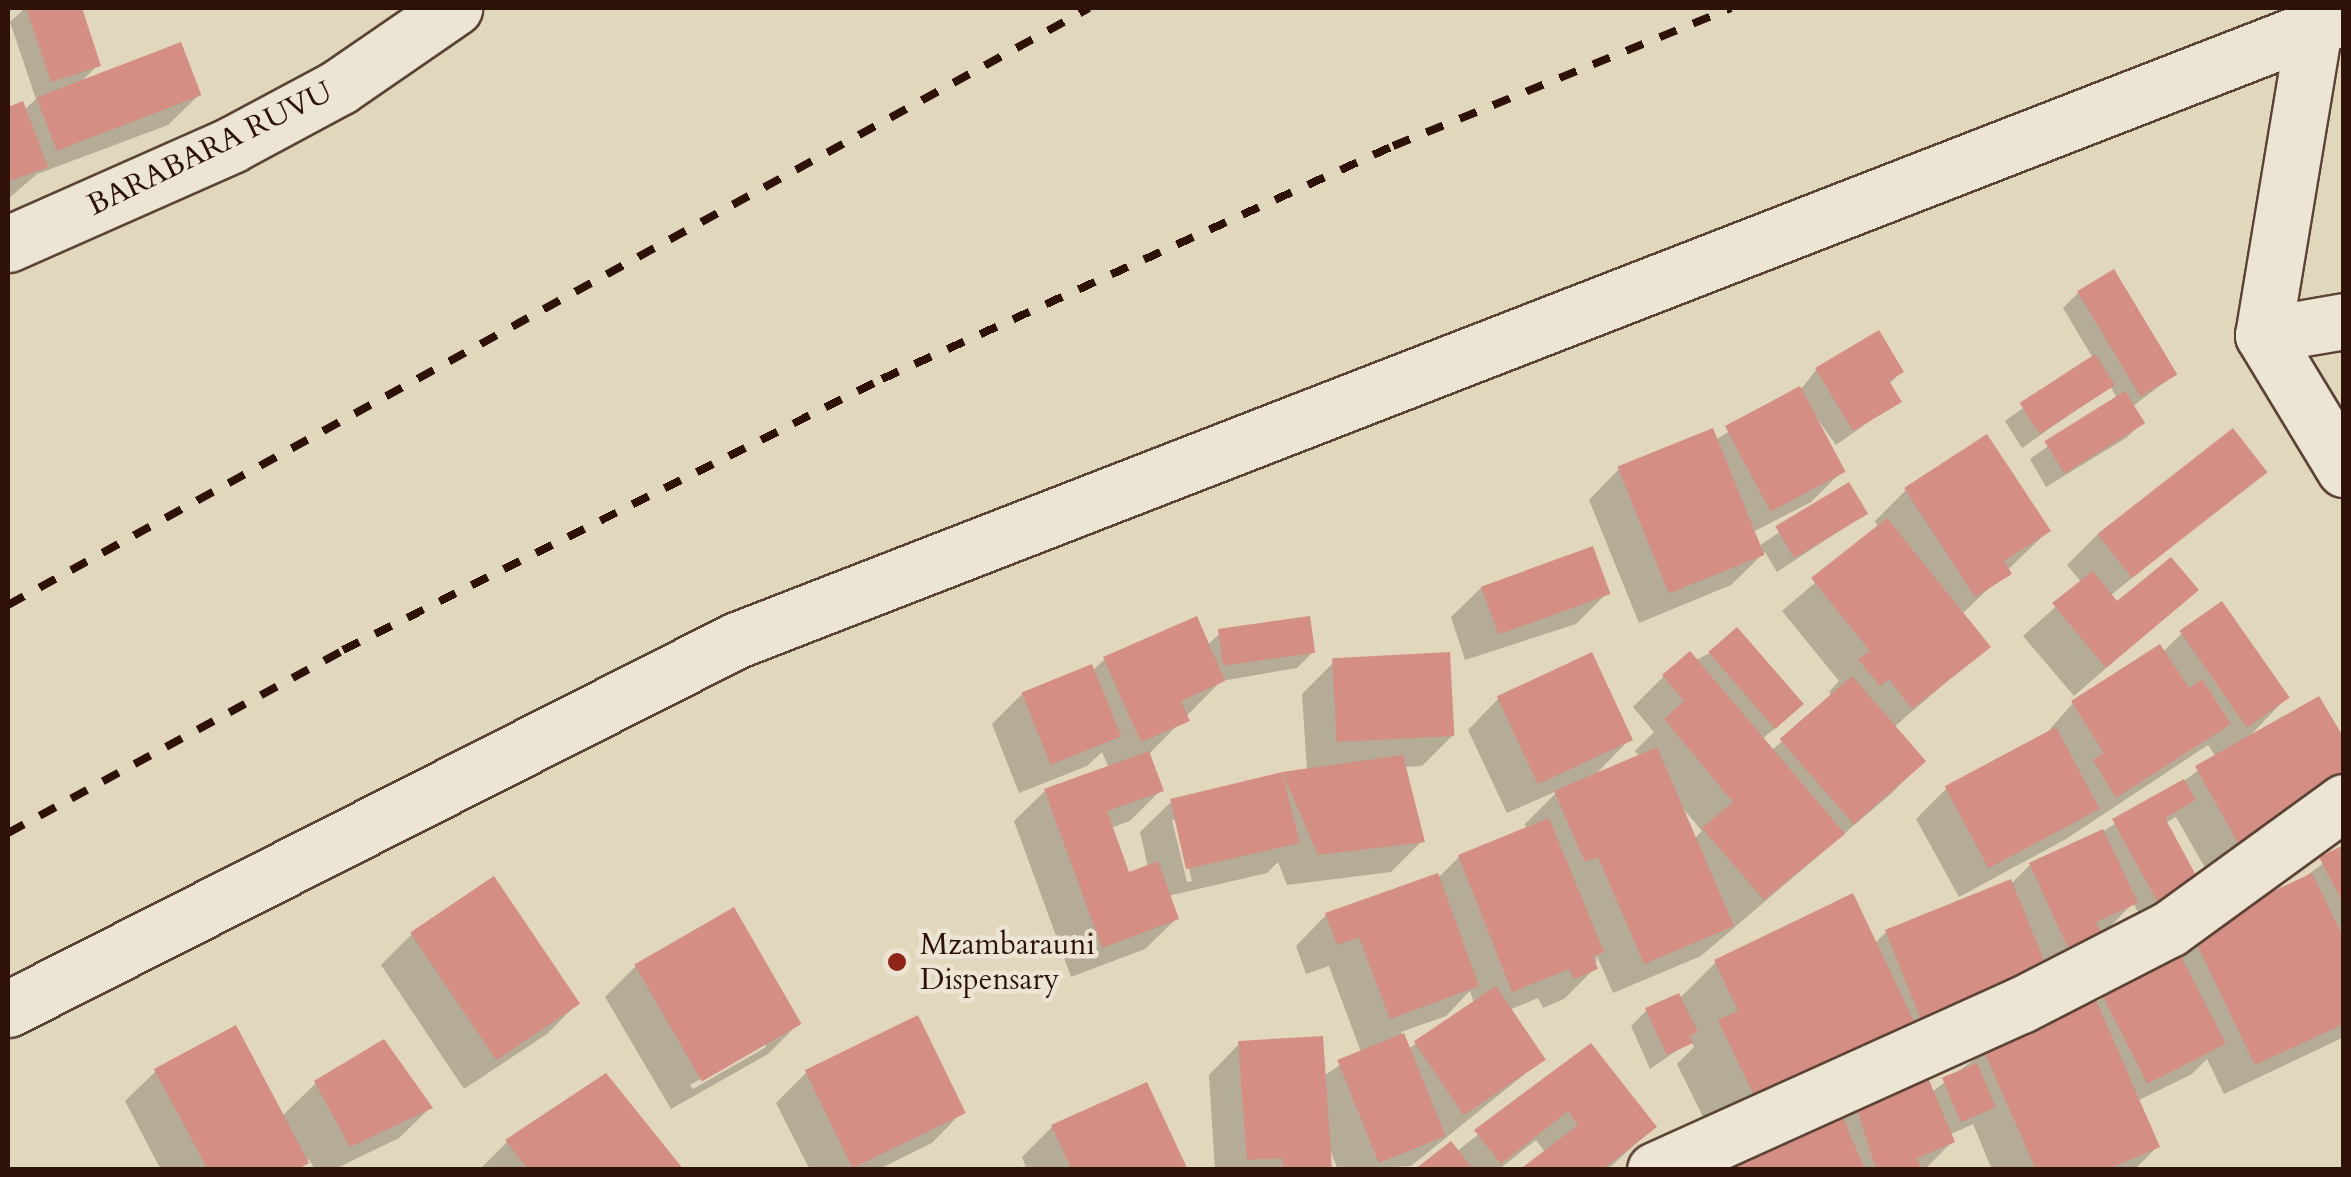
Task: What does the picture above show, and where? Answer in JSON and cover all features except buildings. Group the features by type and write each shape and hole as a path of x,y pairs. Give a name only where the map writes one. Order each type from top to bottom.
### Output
{"street":[{"name":"BARABARA RUVU","path":"8,244 231,145 339,87 454,8"},
{"path":"2329,22 2264,335 2344,470"},
{"path":"8,1009 736,640 2329,22"},
{"path":"2264,335 2344,321"},
{"path":"1655,1170 2022,1005 2168,929 2344,802"}],"railway":[{"path":"8,605 1089,8"},
{"path":"8,833 343,650 882,379 1393,146 1731,8"}],"place":[{"name":"Mzambarauni Dispensary","path":"897,962"}]}
